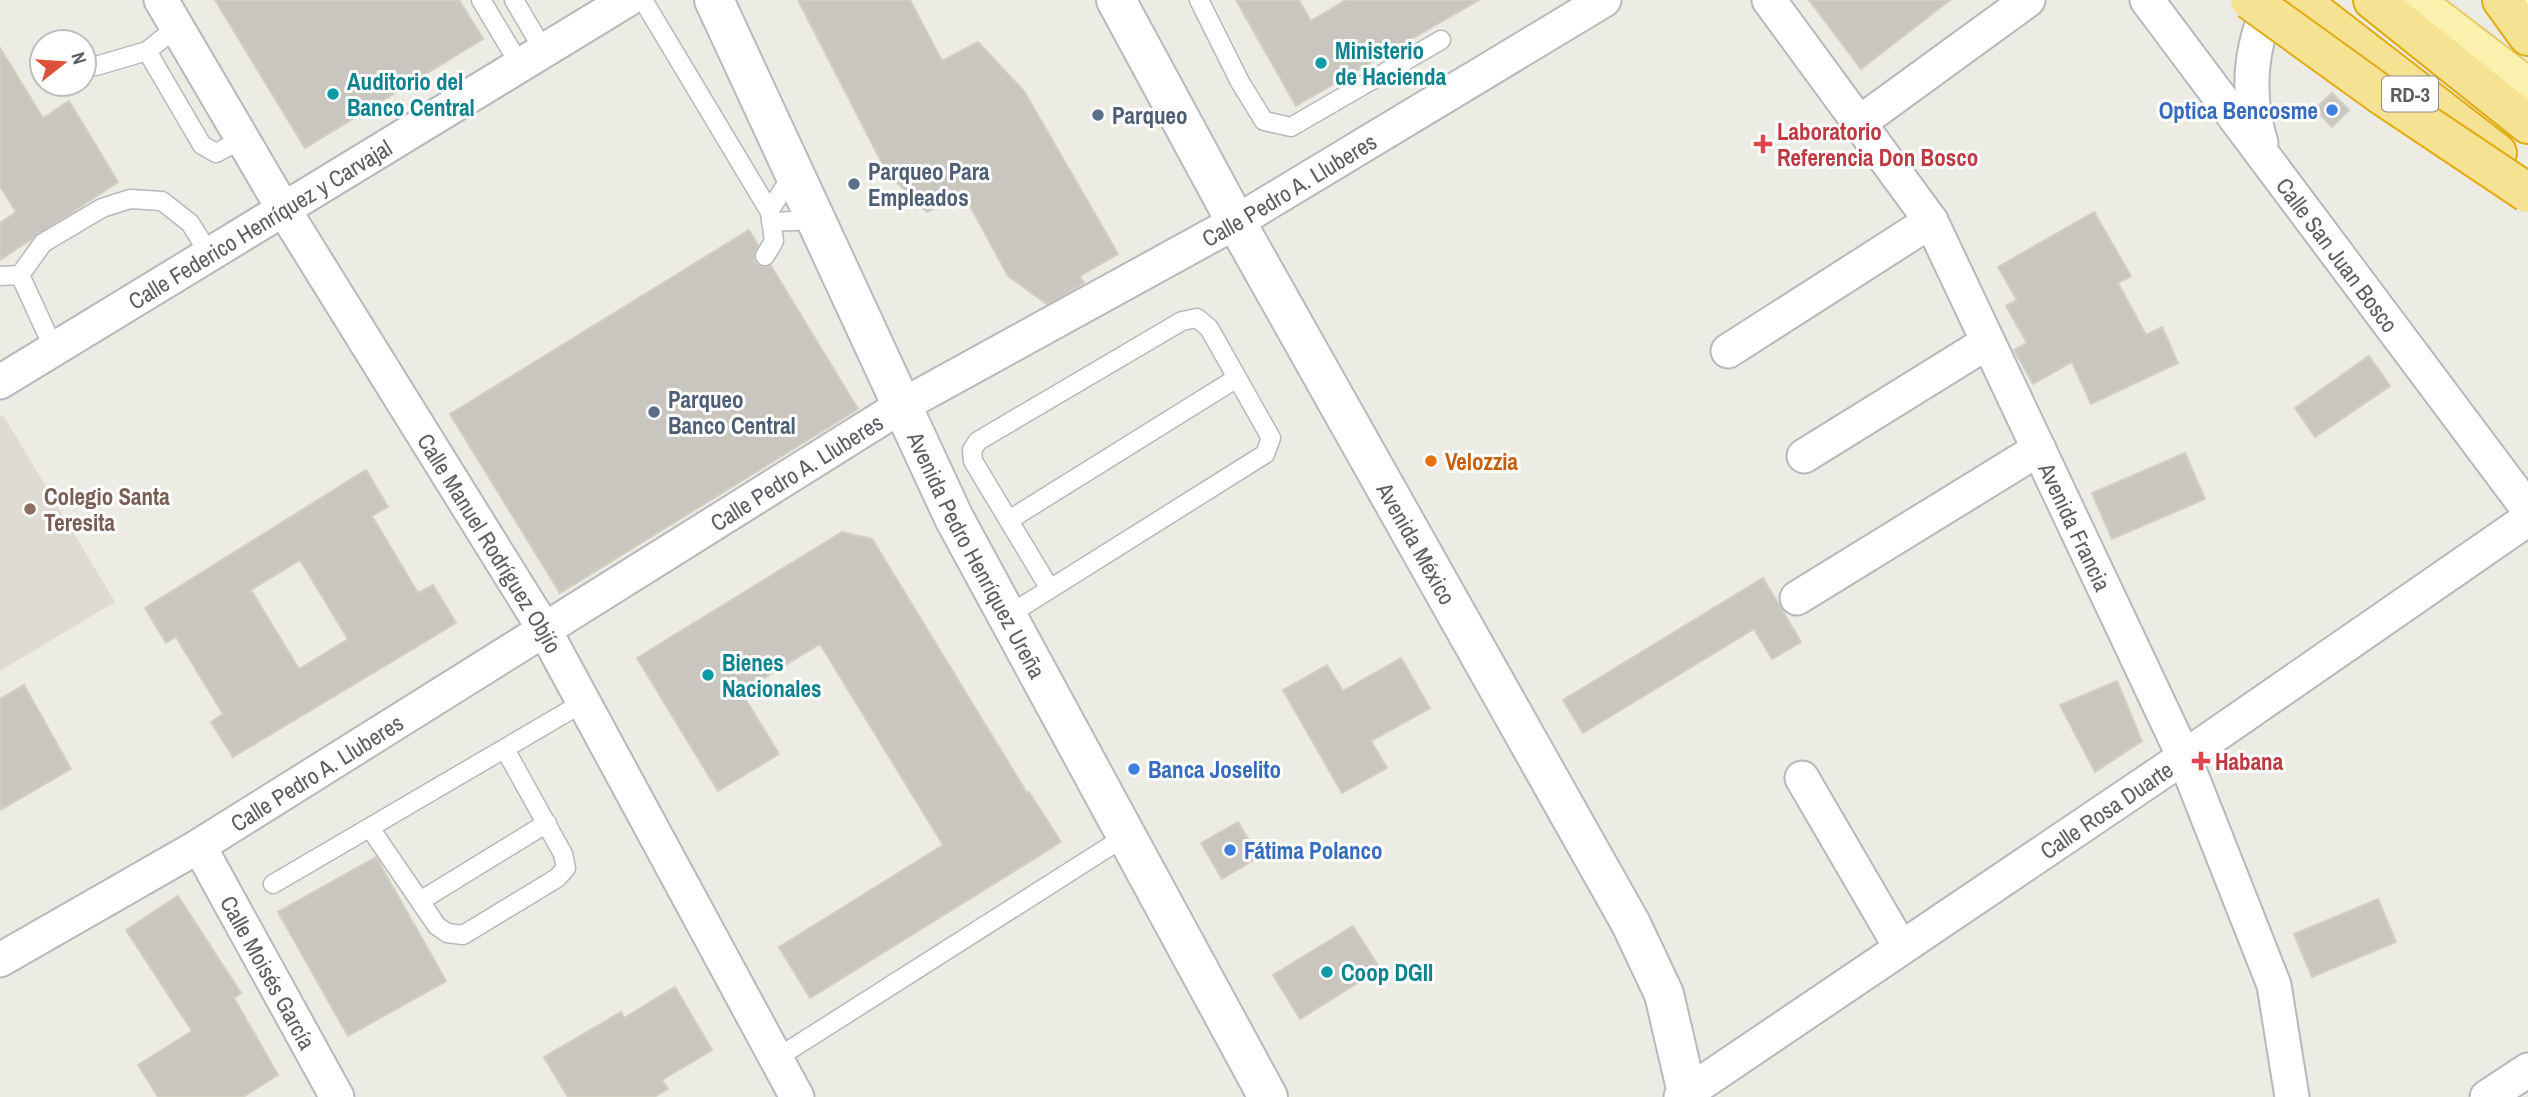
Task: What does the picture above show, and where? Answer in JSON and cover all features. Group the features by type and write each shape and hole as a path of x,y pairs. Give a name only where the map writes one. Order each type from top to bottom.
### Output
{"highway":[{"path":"2250,0 2383,96 2528,193"},
{"name":"RD-3","path":"2299,0 2528,178"},
{"name":"RD-3","path":"2373,0 2528,124"},
{"path":"2502,0 2528,36"}],"main road":[{"name":"Avenida Pedro Henríquez Ureña","path":"714,0 954,518 1268,1097"},
{"name":"Avenida México","path":"1116,0 1236,222 1631,924 1664,994 1686,1095"},
{"name":"RD-3","path":"2293,0 2528,187"},
{"path":"2413,0 2528,88"}],"street":[{"name":"Calle Federico Henríquez y Carvajal","path":"0,382 627,0"},
{"name":"Calle Pedro A. Lluberes","path":"0,960 199,846 902,405 1236,222 1604,0"},
{"name":"Avenida Francia","path":"1769,0 1930,221 1988,342 2185,757 2274,985 2292,1097"},
{"path":"1859,123 2028,0"},
{"name":"Calle San Juan Bosco","path":"2147,0 2528,509"},
{"path":"2265,155 2255,122 2251,88 2254,53 2263,19 2272,0"},
{"name":"Calle Manuel Rodríguez Objío","path":"169,14 284,209 544,629 797,1097"},
{"path":"1728,351 1930,221"},
{"path":"1804,456 1988,342"},
{"path":"1797,598 2039,449"},
{"name":"Calle Rosa Duarte","path":"1686,1095 2185,757 2528,519"},
{"path":"1802,778 1901,948"},
{"name":"Calle Moisés García","path":"199,846 337,1097"},
{"path":"2487,1097 2528,1070"}],"lane":[{"path":"481,0 532,58"},
{"path":"514,0 532,58"},
{"path":"643,0 770,216 774,241 765,256"},
{"path":"1199,0 1240,82 1264,121 1292,127 1441,40"},
{"path":"98,65 147,51 169,14"},
{"path":"147,51 202,145 216,153 243,139"},
{"path":"770,216 794,173"},
{"path":"20,275 43,243 102,208 130,199 162,201 190,223 210,255"},
{"path":"770,216 816,220"},
{"path":"0,276 20,275"},
{"path":"20,275 54,349"},
{"path":"1007,616 1050,589 1265,454 1271,438 1209,328 1197,318 1182,321 978,441 972,450 973,461 1050,589"},
{"path":"1009,520 1237,378"},
{"path":"273,884 584,702"},
{"path":"370,828 437,926 447,933 463,935 557,878 566,868 563,854 505,749"},
{"path":"420,901 547,823"},
{"path":"776,1058 1126,836"}],"shaded area":[{"name":"Colegio Santa Teresita","path":"3,415 115,602 0,671 0,417"}],"building":[{"name":"Auditorio del Banco Central","path":"215,0 459,0 483,39 305,148"},
{"path":"798,0 910,0 942,61 978,42 1024,91 1118,254 1080,276 1084,283 1047,304 1008,276 963,193 927,212 887,173"},
{"name":"Ministerio de Hacienda","path":"1236,0 1299,0 1311,21 1346,0 1479,0 1296,106"},
{"path":"1809,0 1950,0 1861,69"},
{"path":"0,48 28,94 28,98 31,98 43,118 69,101 118,182 0,260 0,223 16,212 0,186"},
{"name":"Optica Bencosme","path":"2332,93 2349,110 2332,127 2315,109"},
{"path":"2094,212 2131,276 2118,283 2146,335 2162,327 2178,363 2091,404 2072,362 2033,384 2014,350 2027,343 2006,306 2017,300 1998,267"},
{"name":"Parqueo Banco Central","path":"749,230 758,245 754,255 755,262 764,267 771,266 858,409 560,593 450,414"},
{"path":"2369,356 2390,386 2315,437 2295,408"},
{"path":"2185,453 2205,499 2112,539 2092,493"},
{"path":"366,470 388,507 372,516 418,593 433,585 456,623 233,757 211,722 223,714 176,637 166,643 145,608","holes":["300,560 348,639 299,669 251,590"]},
{"name":"Bienes Nacionales","path":"842,532 872,539 1027,793 1029,792 1061,842 810,998 779,947 943,845 820,644 741,692 779,754 718,791 637,658"},
{"path":"1763,578 1801,642 1772,659 1754,629 1583,733 1563,700"},
{"path":"1401,658 1430,708 1371,741 1387,768 1342,793 1283,690 1327,665 1343,691"},
{"path":"2117,681 2142,741 2095,772 2060,705"},
{"path":"24,685 71,769 0,810 0,699"},
{"name":"Fátima Polanco","path":"1238,822 1259,857 1222,879 1201,843"},
{"path":"376,857 446,981 348,1036 278,912"},
{"path":"178,896 241,993 234,998 278,1075 243,1097 158,1097 138,1065 192,1031 126,930"},
{"path":"2378,899 2396,942 2312,977 2294,934"},
{"name":"Coop DGII","path":"1353,926 1380,969 1300,1019 1273,975"},
{"path":"675,987 712,1050 662,1080 668,1089 654,1097 568,1097 544,1057 621,1012 624,1018"}],"place":[{"name":"Ministerio de Hacienda","path":"1321,63"},
{"name":"Auditorio del Banco Central","path":"333,94"},
{"name":"Optica Bencosme","path":"2332,110"},
{"name":"Parqueo","path":"1098,115"},
{"name":"Laboratorio Referencia Don Bosco","path":"1763,144"},
{"name":"Parqueo Para Empleados","path":"854,184"},
{"name":"Parqueo Banco Central","path":"654,412"},
{"name":"Velozzia","path":"1431,461"},
{"name":"Colegio Santa Teresita","path":"30,509"},
{"name":"Bienes Nacionales","path":"708,675"},
{"name":"Habana","path":"2201,761"},
{"name":"Banca Joselito","path":"1134,769"},
{"name":"Fátima Polanco","path":"1230,850"},
{"name":"Coop DGII","path":"1327,972"}]}
